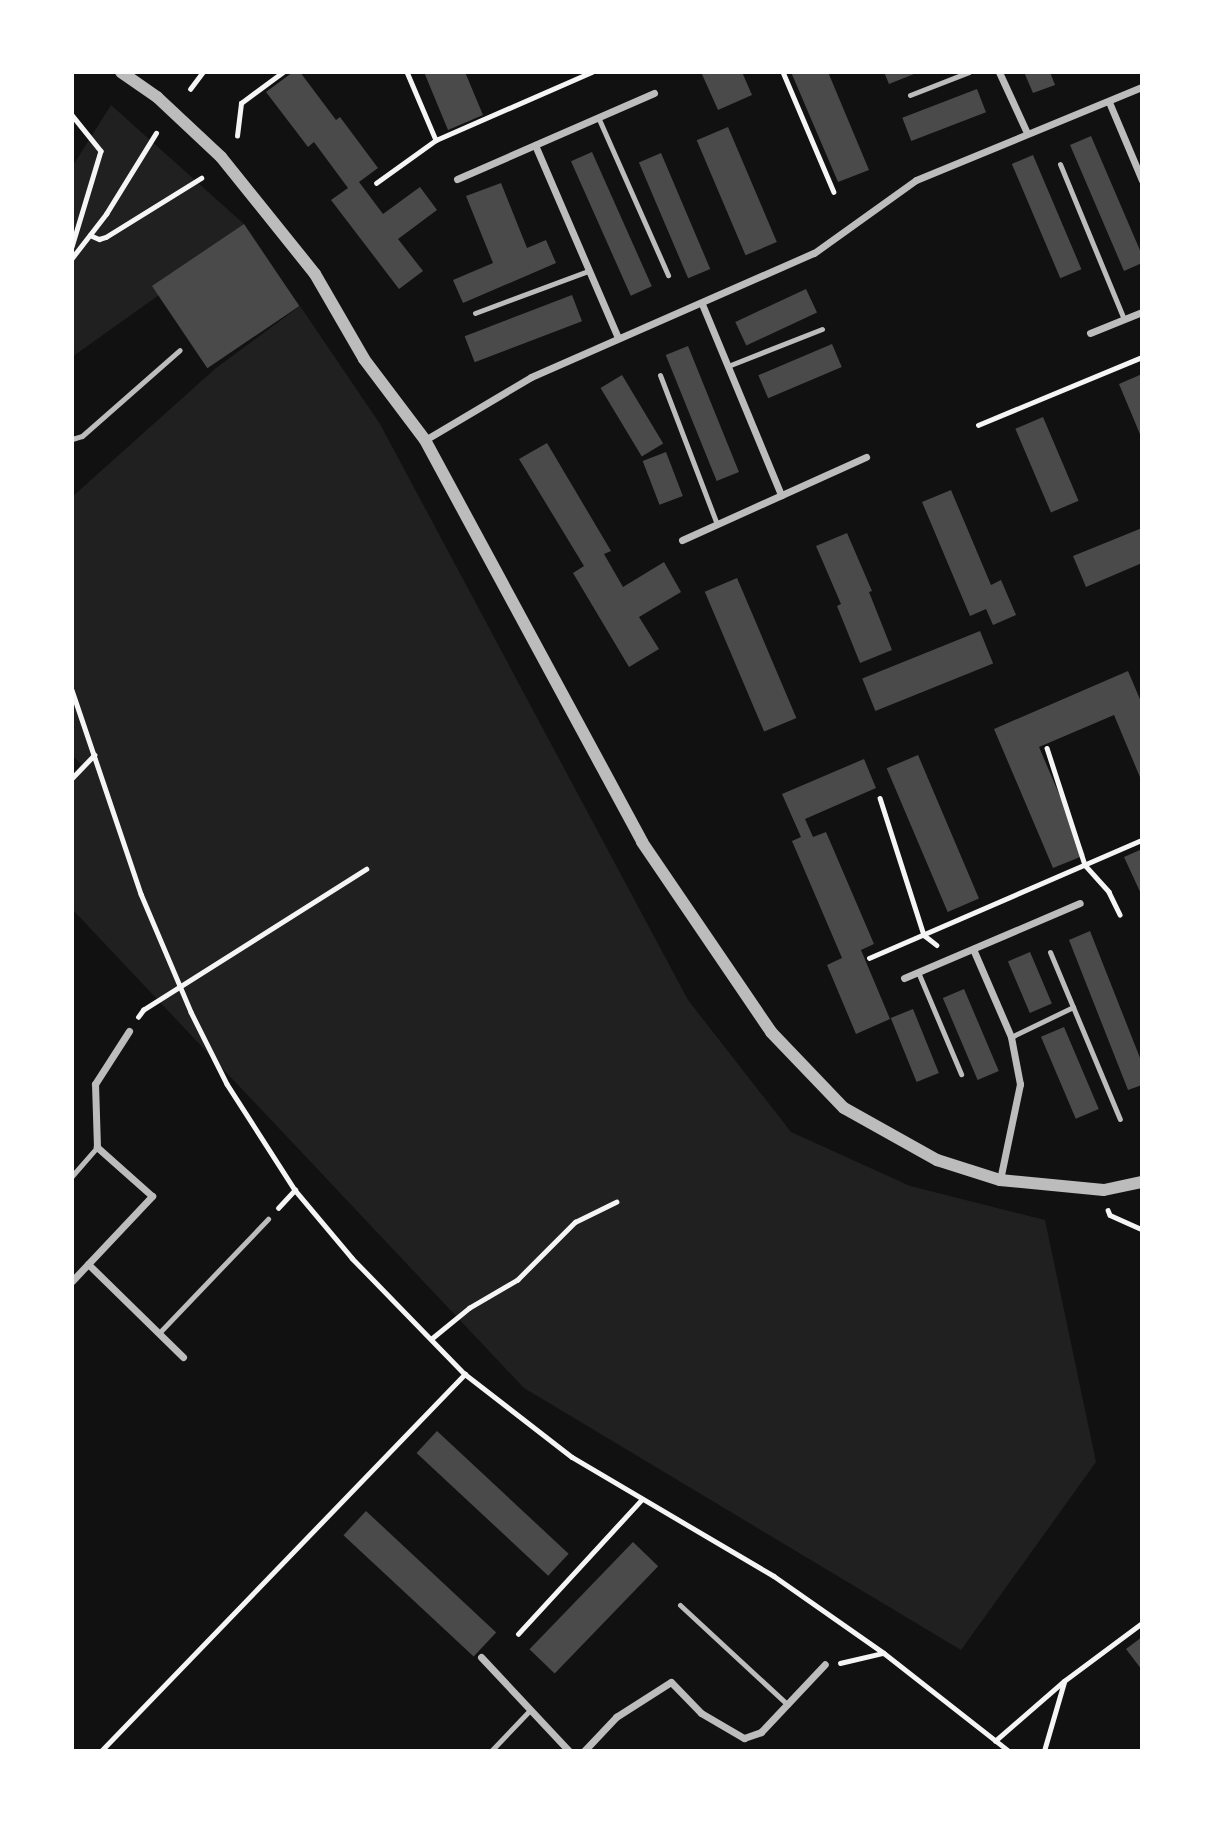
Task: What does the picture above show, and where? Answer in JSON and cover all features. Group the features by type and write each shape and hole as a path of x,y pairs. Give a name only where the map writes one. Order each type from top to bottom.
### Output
{"street":[{"path":"121,72 157,97 221,156 256,196 315,274 364,359 425,440 642,842 771,1032 844,1108 937,1160 1000,1180 1104,1190 1142,1182"},
{"path":"999,72 1027,133"},
{"path":"425,440 531,377 814,253 916,180 1142,87"},
{"path":"457,179 654,93"},
{"path":"1109,102 1140,168 1142,180"},
{"path":"535,145 618,338"},
{"path":"702,303 781,495"},
{"path":"1090,333 1142,312"},
{"path":"682,540 716,522 866,457"},
{"path":"904,978 1080,903"},
{"path":"973,949 1011,1037 1020,1084 1000,1180"},
{"path":"72,1281 152,1196 97,1147 95,1084 129,1031"},
{"path":"88,1264 183,1357"},
{"path":"481,1657 569,1751"},
{"path":"584,1751 616,1717 671,1682 701,1713 744,1738 761,1732 825,1664"}],"lane":[{"path":"910,95 969,72"},
{"path":"598,117 668,275"},
{"path":"1060,164 1124,319"},
{"path":"475,313 588,271"},
{"path":"728,366 822,328"},
{"path":"72,439 82,436 180,350"},
{"path":"660,375 716,522"},
{"path":"1051,952 1120,1119"},
{"path":"918,972 961,1074"},
{"path":"1011,1037 1073,1007"},
{"path":"72,1176 97,1147"},
{"path":"159,1333 268,1219"},
{"path":"680,1605 788,1705"},
{"path":"491,1751 530,1710"}],"path":[{"path":"190,89 203,72"},
{"path":"237,136 241,103 283,72"},
{"path":"407,72 436,140"},
{"path":"376,183 436,140 592,72"},
{"path":"783,72 834,192"},
{"path":"72,115 101,151 72,252"},
{"path":"72,252 90,235 156,133"},
{"path":"90,235 99,239 106,237 201,178"},
{"path":"978,425 1142,357"},
{"path":"72,690 141,894 180,987 227,1084 295,1190 352,1258 465,1374 572,1457 774,1576 884,1653 1009,1751"},
{"path":"1047,748 1085,865 1109,892 1120,915"},
{"path":"72,778 94,755"},
{"path":"880,798 924,935"},
{"path":"869,958 1142,840"},
{"path":"129,1031 144,1010 366,869"},
{"path":"1104,1190 1110,1215 1142,1229"},
{"path":"431,1339 469,1308 517,1280 575,1222 616,1202"},
{"path":"101,1751 465,1374"},
{"path":"518,1634 642,1499"},
{"path":"995,1741 1064,1681 1142,1623"},
{"path":"825,1664 846,1663 884,1653"},
{"path":"1044,1751 1064,1681"}],"shaded area":[{"path":"111,105 244,224 159,295 72,357 72,167"},
{"path":"300,306 380,424 688,1000 791,1132 910,1186 1045,1220 1096,1462 961,1650 524,1388 72,909 72,777 81,764 72,755 72,497 216,368"}],"building":[{"path":"293,72 300,72 336,120 340,117 378,168 359,182 383,214 420,187 437,210 398,239 423,271 399,289 331,200 348,188 314,142 308,147 266,92"},
{"path":"424,72 465,72 483,115 448,130"},
{"path":"701,72 742,72 752,95 718,110"},
{"path":"791,72 828,72 869,170 838,182"},
{"path":"884,72 919,72 889,84"},
{"path":"1024,72 1050,72 1055,85 1033,93"},
{"path":"977,89 986,112 911,141 902,118"},
{"path":"728,127 777,242 746,255 697,140"},
{"path":"1091,136 1142,255 1142,263 1124,271 1070,145"},
{"path":"592,152 652,286 631,296 571,161"},
{"path":"661,153 710,269 688,278 639,162"},
{"path":"1033,155 1081,269 1060,278 1012,164"},
{"path":"501,183 527,248 546,240 556,263 463,303 453,280 493,263 466,196"},
{"path":"244,224 299,306 207,368 152,286"},
{"path":"806,289 817,313 746,346 735,322"},
{"path":"572,295 582,321 475,362 465,336"},
{"path":"832,344 842,367 768,398 758,375"},
{"path":"688,346 739,472 717,481 666,355"},
{"path":"1142,374 1142,439 1119,384"},
{"path":"622,375 663,444 642,456 601,388"},
{"path":"1043,417 1079,501 1051,512 1015,429"},
{"path":"547,443 611,551 604,554 623,587 664,562 681,592 639,617 659,649 629,667 573,573 584,566 519,459"},
{"path":"666,452 683,496 660,505 643,461"},
{"path":"951,490 991,585 1001,580 1016,615 993,625 986,609 970,616 922,502"},
{"path":"1142,528 1142,563 1086,587 1073,556"},
{"path":"847,533 872,591 869,592 892,650 860,663 837,606 841,604 816,546"},
{"path":"737,578 796,718 764,732 705,592"},
{"path":"980,631 993,663 875,711 862,679"},
{"path":"1128,671 1142,704 1142,782 1114,715 1039,747 1085,855 1053,868 994,729"},
{"path":"918,755 979,899 948,912 887,768"},
{"path":"864,759 876,788 805,819 813,837 826,832 874,944 861,950 890,1019 856,1034 827,965 842,958 792,841 801,837 782,794"},
{"path":"1142,849 1142,896 1124,857"},
{"path":"1090,931 1142,1063 1142,1085 1128,1090 1069,940"},
{"path":"1030,952 1052,1004 1030,1013 1008,961"},
{"path":"964,989 999,1071 978,1080 943,998"},
{"path":"913,1009 939,1073 917,1082 891,1018"},
{"path":"1064,1027 1099,1109 1076,1119 1041,1037"},
{"path":"437,1431 569,1554 548,1576 417,1453"},
{"path":"366,1511 496,1632 474,1657 343,1535"},
{"path":"633,1542 658,1566 555,1673 529,1649"},
{"path":"1142,1637 1142,1670 1126,1649"}]}
